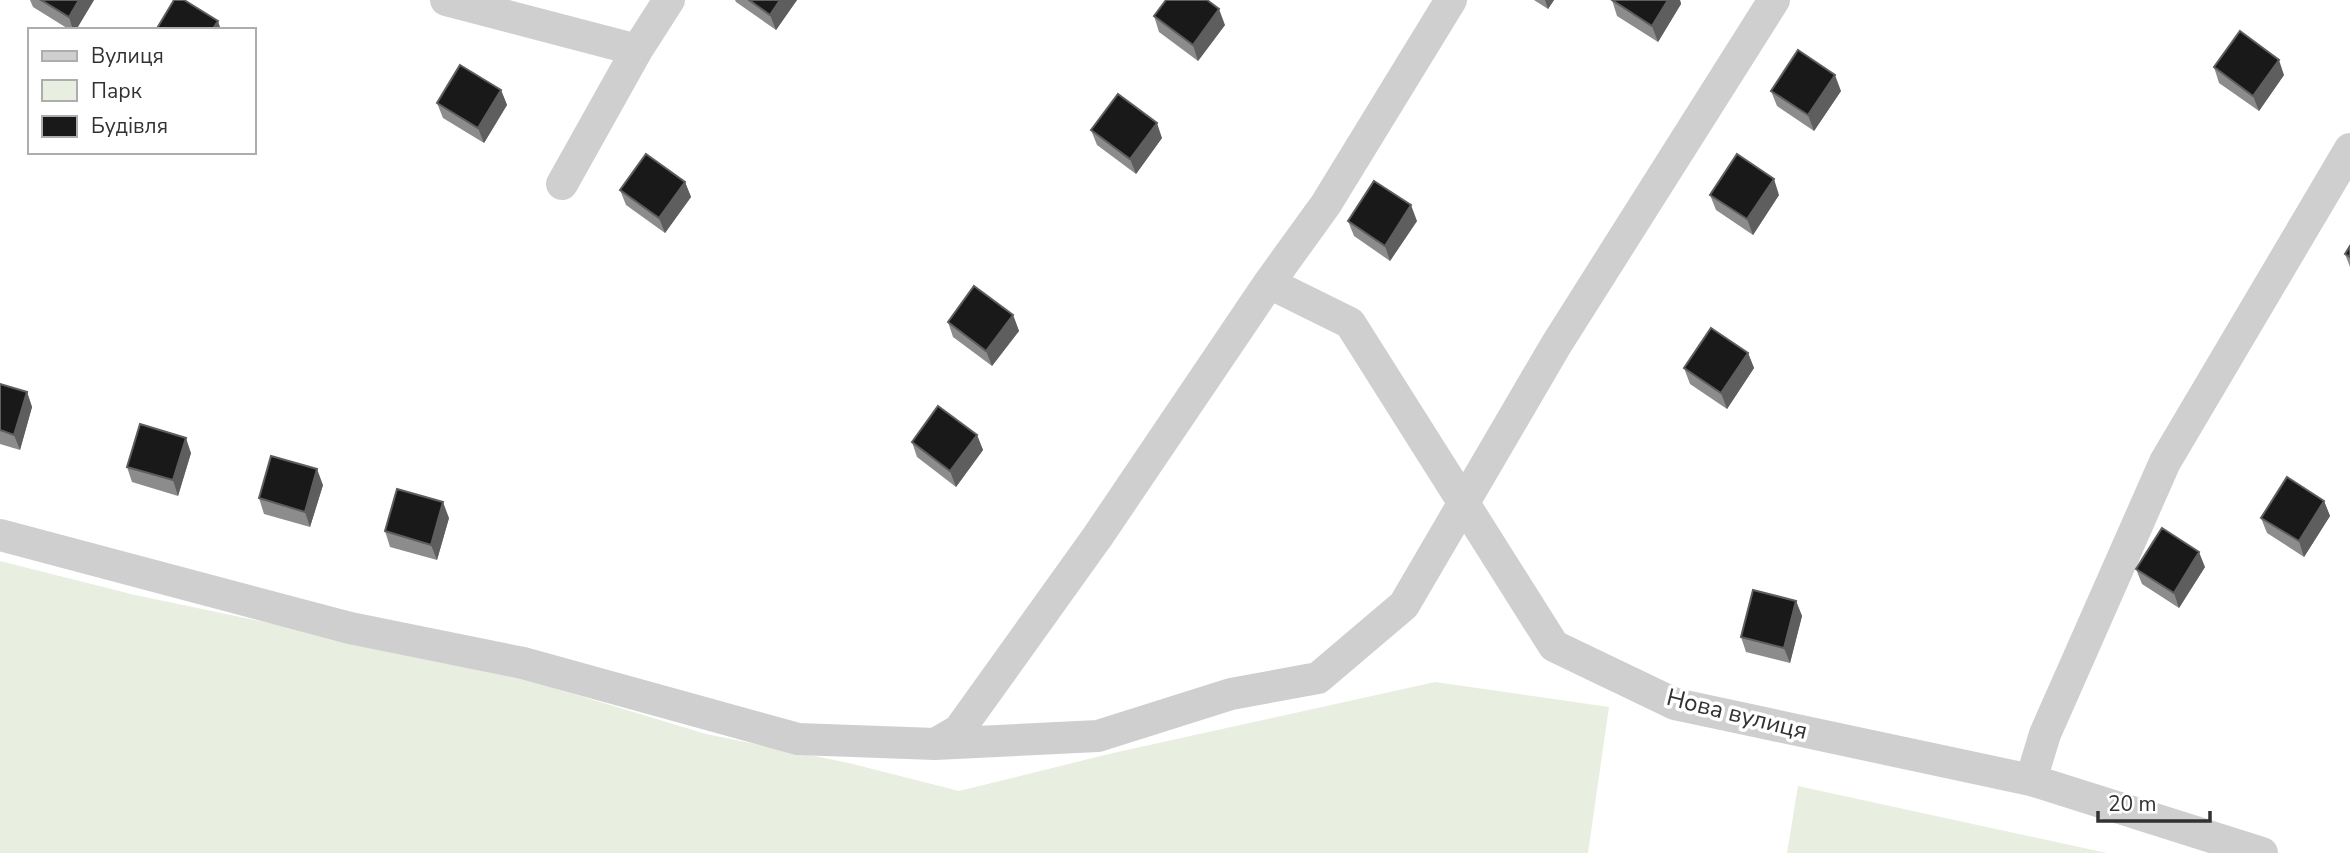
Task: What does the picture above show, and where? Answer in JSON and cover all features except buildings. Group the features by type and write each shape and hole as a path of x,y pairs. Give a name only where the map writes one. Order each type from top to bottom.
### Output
{"street":[{"path":"446,0 637,50"},
{"path":"562,184 637,50 669,0"},
{"path":"935,744 959,730 1098,536 1269,283 1326,204 1451,0"},
{"path":"0,535 350,628 523,663 798,739 935,744 1098,736 1231,694 1318,678 1404,605 1556,345 1774,0"},
{"path":"2031,780 2045,734 2165,462 2350,149"},
{"name":"Нова вулиця","path":"1269,283 1350,323 1554,646 1675,704 2031,780 2262,853"}],"green space":[{"path":"0,561 135,595 495,670 706,734 849,763 959,791 1113,753 1435,682 1609,707 1588,853 0,853"},
{"path":"1798,786 2107,853 1787,853"}]}
